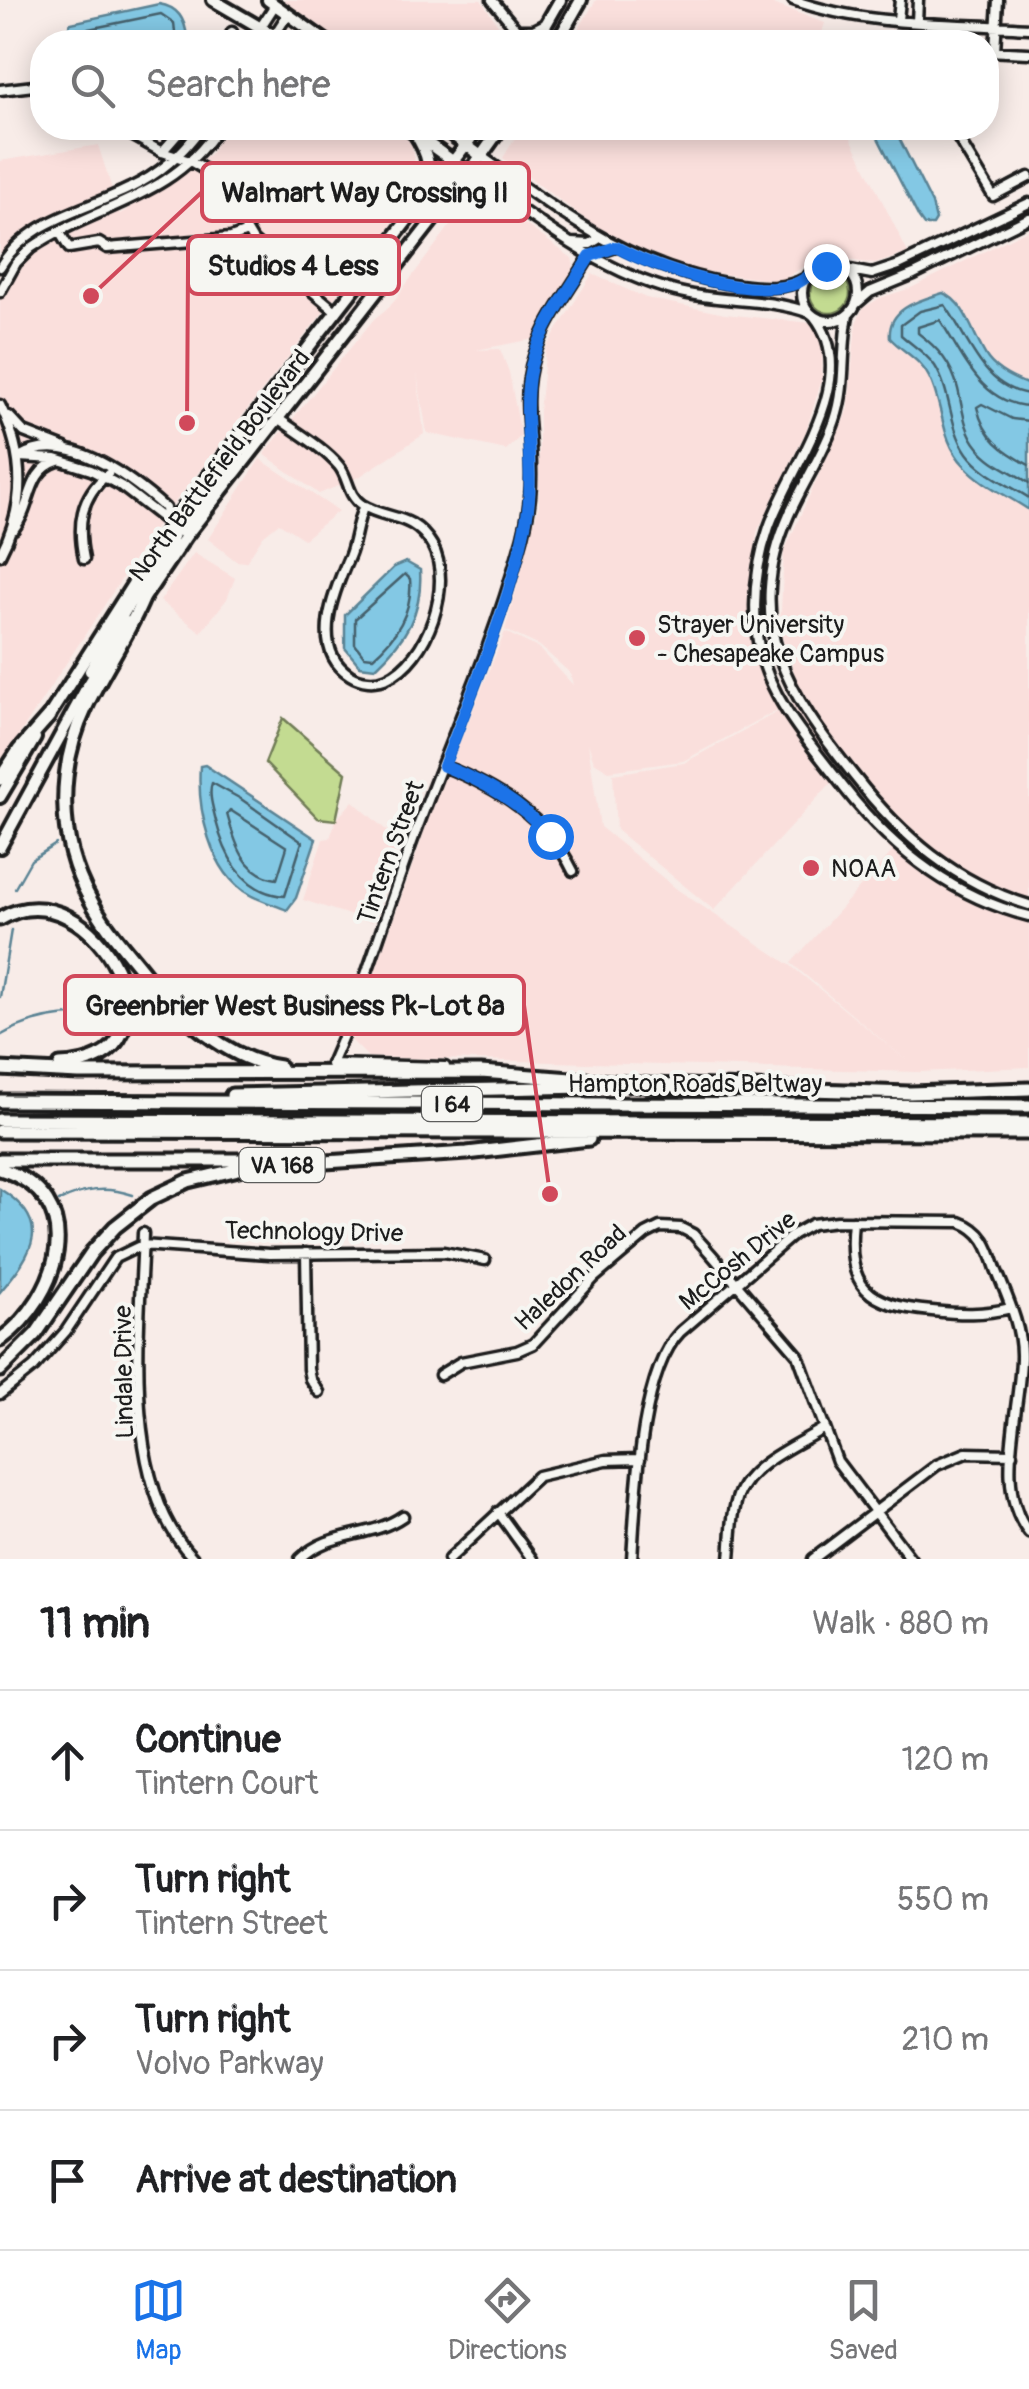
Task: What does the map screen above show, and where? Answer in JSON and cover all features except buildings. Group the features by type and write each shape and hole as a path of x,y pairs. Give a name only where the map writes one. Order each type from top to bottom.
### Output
{"highway":[{"path":"143,599 84,710 70,752 65,815 68,840 90,900 114,936 166,998 220,1043 271,1066 480,1072 649,1085 910,1092 1029,1090"},
{"path":"0,779 49,716"},
{"path":"0,919 21,909 40,908 56,910 78,922 122,978 129,1007 120,1037 96,1058 73,1065 3,1069"},
{"path":"3,1069 79,1073 328,1068"},
{"path":"68,1101 649,1085"},
{"name":"Hampton Roads Beltway","path":"0,1104 68,1101 1029,1108"},
{"path":"0,1104 1029,1108"},
{"path":"0,1120 1029,1123"},
{"name":"Hampton Roads Beltway","path":"0,1131 1029,1133"},
{"name":"VA 168","path":"0,1370 48,1320 102,1239 152,1198 188,1181 220,1171 466,1152 647,1132"},
{"path":"0,1160 345,1160"},
{"path":"0,1169 18,1176 44,1198 54,1218 58,1240 57,1258 45,1286 19,1323 0,1340"}],"main road":[{"path":"213,0 263,30"},
{"path":"543,30 560,0"},
{"path":"564,30 581,0"},
{"path":"272,2 310,30"},
{"path":"415,140 429,166 427,187 418,209"},
{"path":"424,140 469,172"},
{"path":"459,140 481,156"},
{"name":"North Battlefield Boulevard","path":"0,797 169,521 470,140"},
{"name":"North Battlefield Boulevard","path":"0,847 86,687 186,536 492,140"},
{"path":"186,536 192,516 222,476 234,440"},
{"path":"86,687 96,658 172,541 174,528 169,521"}],"street":[{"path":"492,0 516,30 532,30 547,23"},
{"path":"794,0 842,15 1029,28"},
{"path":"898,20 900,0"},
{"path":"917,22 918,0"},
{"path":"995,30 998,0"},
{"path":"258,30 272,2"},
{"path":"278,30 288,14"},
{"path":"999,51 1029,53"},
{"path":"0,90 30,86"},
{"path":"140,140 190,161 226,183 246,232 266,255 337,312"},
{"path":"162,152 172,140"},
{"path":"0,267 13,246 28,234 131,188 175,156 189,140"},
{"path":"0,292 26,252 60,232 145,194 190,161 208,140"},
{"path":"959,140 994,196 1029,177"},
{"path":"481,156 616,247 669,270 718,282 779,287 826,266 872,274 1029,203"},
{"path":"469,172 568,242 634,277 718,300 785,304 828,321 848,315"},
{"path":"1029,218 870,292 848,315 843,390 836,417 788,517 774,563 771,609 780,659 807,716 900,830 965,878 1029,904"},
{"path":"60,232 69,248 99,243 107,248 231,238 246,232"},
{"path":"568,242 586,244 600,238"},
{"path":"590,256 616,247"},
{"name":"Tintern Street","path":"328,1068 348,1025 421,817 495,634 527,519 532,470 527,408 533,361 590,256"},
{"path":"845,269 857,284 856,304"},
{"path":"806,278 802,297 824,329 830,347 825,404 774,514 756,579 756,625 767,673 783,706 808,741 886,837 941,880 1002,910 1029,916"},
{"path":"0,405 24,432 114,468 166,508 169,521"},
{"path":"0,405 18,458 18,505 0,556"},
{"path":"279,419 338,464 351,493 364,506 402,518 422,533 436,555 440,580 434,614 421,643 392,675 374,681 356,678 339,665 331,651 328,631 335,588 364,506"},
{"path":"18,458 30,451 78,454"},
{"path":"18,458 61,460 105,476 186,536"},
{"path":"11,532 23,518 36,474 47,464 61,460"},
{"path":"84,560 80,540 83,508 95,485 114,468"},
{"path":"444,766 489,786 520,806 550,836 573,871"},
{"path":"328,1068 454,1067"},
{"name":"McCosh Drive","path":"632,1559 640,1459 661,1357 680,1332 800,1230 827,1221 942,1220 971,1226 987,1244 1019,1333 1022,1358 1011,1498 1029,1533"},
{"path":"853,1221 856,1271 866,1290 884,1303 980,1315 1011,1308"},
{"name":"Haledon Road","path":"440,1375 461,1362 533,1344 594,1278 655,1228 673,1226 693,1234 798,1356 839,1464 912,1559"},
{"name":"Lindale Drive","path":"143,1233 140,1430 163,1510 176,1538 194,1559"},
{"path":"0,1394 34,1367 66,1331 115,1258 142,1246"},
{"name":"Technology Drive","path":"142,1246 306,1253 444,1252 485,1260"},
{"path":"306,1253 308,1369 319,1392"},
{"path":"730,1559 735,1507 744,1483 756,1471 824,1428"},
{"path":"813,1559 949,1459 977,1452 1012,1454"},
{"path":"449,1559 531,1480 549,1471 606,1460 640,1459"},
{"path":"498,1512 532,1559"},
{"path":"300,1559 332,1538 385,1526 403,1516"}],"shaded area":[{"path":"282,0 481,0 502,30 323,30"},
{"path":"596,0 762,0 825,23 823,30 578,30"},
{"path":"219,140 408,140 420,188 157,525 0,764 0,161 98,145 120,214 184,175 210,154"},
{"path":"514,140 852,140 908,253 875,264 842,259 832,246 813,252 811,262 781,281 697,271 612,239 503,158"},
{"path":"484,195 572,258 574,267 534,339 476,350 500,349 509,372 521,436 506,450 427,433 417,374 424,434 359,477 319,494 264,454 374,319 390,306 470,199"},
{"path":"1029,229 1029,1067 919,1072 368,1057 351,1040 434,804 505,632 540,649 573,685 570,673 540,646 505,630 539,505 539,411 546,348 592,274 646,298 725,314 811,323 823,341 822,379 806,431 757,532 748,602 754,653 781,708 683,761 609,771 594,762 588,743 600,827 678,890 790,965 907,1061 791,963 892,852 831,783 714,910 616,830 613,774 684,763 803,698 780,631 784,552 848,410 856,323 863,308"},
{"path":"260,459 338,511 304,539 279,523 263,536 246,562 236,561 208,539"},
{"path":"194,553 235,578 227,599 201,632 160,601"},
{"path":"353,801 395,838 392,846 397,848 371,922 303,900 323,839 330,838 336,820"}],"green space":[{"path":"830,273 844,279 850,293 844,307 830,313 816,307 810,293 816,279"},
{"path":"283,718 346,773 336,820 318,818 265,763"}],"water":[{"path":"159,4 179,15 186,30 66,30 71,23"},
{"path":"879,140 900,140 936,220 933,225 924,225"},
{"path":"943,293 958,304 992,364 1029,385 1029,510 964,465 946,434 926,371 890,338 890,328 899,312"},
{"path":"406,562 420,570 418,600 410,625 375,668 360,666 345,648 345,615 394,567"},
{"path":"205,765 316,839 296,898 287,910 254,897 224,871 208,838 204,819 200,766"},
{"path":"0,1189 27,1213 33,1238 22,1264 0,1292"}],"waterway":[{"path":"15,888 31,860 56,844"},
{"path":"0,997 11,930"},
{"path":"0,1036 56,1016 116,1018"},
{"path":"138,1025 180,1026"},
{"path":"59,1201 95,1190 133,1195"}],"place":[{"name":"Walmart Way Crossing II","path":"91,296"},
{"name":"Studios 4 Less","path":"187,423"},
{"name":"Strayer University - Chesapeake Campus","path":"637,638"},
{"name":"NOAA","path":"811,868"},
{"name":"Greenbrier West Business Pk-Lot 8a","path":"550,1194"}],"route":[{"path":"550,836 508,797 444,766 495,634 521,546 532,470 529,378 539,345 590,256 616,247 669,270 744,286 787,286 826,266"}]}
